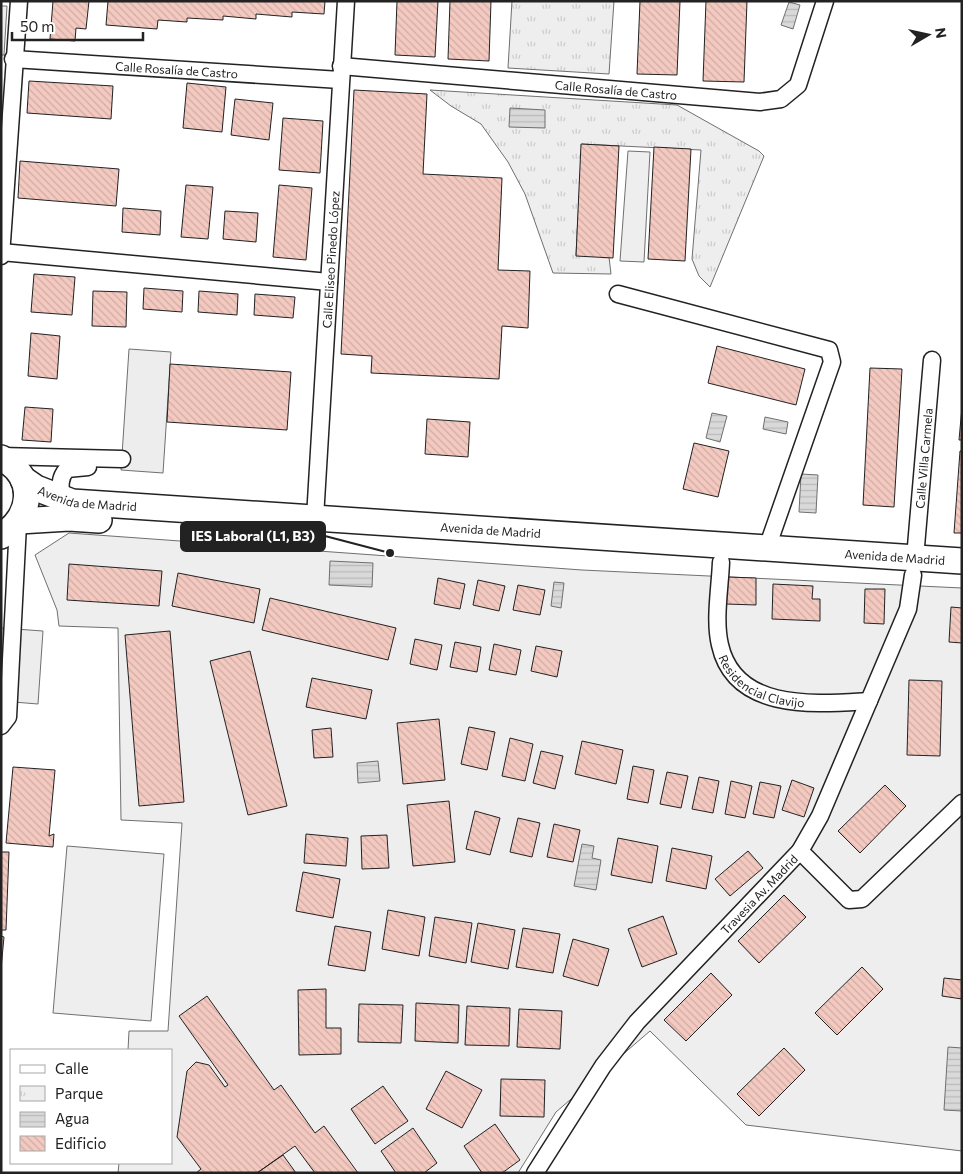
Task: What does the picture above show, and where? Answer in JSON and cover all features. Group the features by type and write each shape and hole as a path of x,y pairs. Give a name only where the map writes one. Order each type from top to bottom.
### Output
{"main road":[{"name":"Avenida de Madrid","path":"1,457 17,469 23,479 36,488 72,502 767,548 914,566 962,578"},
{"path":"13,527 25,508 27,493 23,479"},
{"name":"Avenida de Madrid","path":"13,527 69,518 721,562 914,566 962,561"}],"street":[{"path":"19,1 13,59 1,253 329,282"},
{"name":"Calle Eliseo Pinedo López","path":"315,518 340,73 346,1"},
{"name":"Calle Rosalía de Castro","path":"13,59 340,73 760,102 781,99 798,85 825,1"},
{"path":"618,294 829,350 832,362 767,548"},
{"name":"Calle Villa Carmela","path":"914,566 932,360"},
{"path":"1,457 122,463 67,469 62,474 60,485 62,498"},
{"path":"1,726 8,717 13,527"},
{"name":"Residencial Clavijo","path":"721,562 719,644 730,670 743,684 755,692 774,698 832,702 869,701"},
{"name":"Travesia Av. Madrid","path":"534,1173 603,1066 637,1022 800,851 820,816 908,609 914,566"},
{"path":"800,851 849,900 862,899 962,803"}],"green space":[{"path":"512,1 614,1 609,74 508,68"},
{"path":"1,6 7,6 4,55 1,55"},
{"path":"430,90 677,105 759,151 764,156 710,287 699,276 692,259 701,150 582,144 576,255 609,257 611,274 553,273 525,194 508,162 481,124 451,106"},
{"path":"628,151 650,152 644,262 620,261"},
{"path":"69,533 582,570 962,588 962,1151 746,1125 650,1031 556,1112 518,1173 118,1173 119,1164 172,1164 172,1049 128,1049 129,1031 168,1031 182,823 121,820 118,628 59,626 57,610 35,555"},
{"path":"67,846 164,854 151,1021 53,1013"}],"shaded area":[{"path":"129,349 171,352 163,473 121,470"},
{"path":"1,628 43,631 38,704 1,701"}],"water":[{"path":"789,2 800,5 793,29 781,25"},
{"path":"510,108 545,110 545,128 509,127"},
{"path":"712,413 727,416 720,442 706,438"},
{"path":"765,417 788,422 786,434 763,429"},
{"path":"801,474 818,475 816,513 799,512"},
{"path":"330,561 373,563 372,587 329,585"},
{"path":"554,582 564,583 561,608 551,606"},
{"path":"378,761 380,781 358,783 357,763"},
{"path":"582,844 594,846 592,858 601,860 596,890 574,886"},
{"path":"948,1047 962,1048 962,1111 944,1110"}],"building":[{"path":"53,1 89,1 86,29 76,28 75,41 50,39"},
{"path":"108,1 325,1 324,14 292,12 292,17 256,14 256,19 223,16 223,20 187,18 187,22 158,20 157,29 106,25"},
{"path":"397,1 438,1 435,57 395,55"},
{"path":"450,1 491,1 489,61 448,59"},
{"path":"640,1 680,1 677,75 637,74"},
{"path":"706,1 747,1 744,82 703,81"},
{"path":"29,81 113,86 111,119 27,113"},
{"path":"187,83 226,87 222,132 183,128"},
{"path":"354,90 427,94 423,174 502,178 498,270 530,271 528,328 502,326 499,379 371,373 372,356 341,354"},
{"path":"235,99 273,103 269,140 231,135"},
{"path":"283,118 323,121 320,173 279,170"},
{"path":"581,144 619,146 613,258 576,256"},
{"path":"654,147 691,149 685,261 648,259"},
{"path":"20,161 119,169 116,206 18,198"},
{"path":"186,185 213,187 208,239 181,237"},
{"path":"279,185 312,188 306,260 273,257"},
{"path":"123,208 161,211 160,235 122,232"},
{"path":"225,211 258,213 256,242 223,239"},
{"path":"34,274 75,277 72,315 31,312"},
{"path":"144,288 183,291 182,312 143,309"},
{"path":"93,291 127,292 126,327 92,326"},
{"path":"199,291 238,294 237,315 198,312"},
{"path":"255,294 295,297 293,318 254,315"},
{"path":"31,333 60,336 57,379 28,376"},
{"path":"717,346 805,369 796,405 708,383"},
{"path":"170,364 291,372 287,430 167,422"},
{"path":"870,368 902,369 894,507 863,505"},
{"path":"25,407 53,409 51,442 22,440"},
{"path":"962,407 962,440 959,440"},
{"path":"427,419 470,422 468,457 425,454"},
{"path":"694,443 729,451 718,497 683,489"},
{"path":"960,451 962,451 962,533 954,533"},
{"path":"69,564 162,571 159,606 67,600"},
{"path":"178,573 260,589 254,623 172,606"},
{"path":"727,577 756,578 756,605 726,604"},
{"path":"438,578 465,584 460,609 434,604"},
{"path":"478,580 505,586 499,611 473,605"},
{"path":"773,584 813,586 812,599 820,599 820,621 772,619"},
{"path":"518,585 545,590 540,615 513,610"},
{"path":"865,589 885,589 884,624 864,623"},
{"path":"270,598 396,628 388,660 262,630"},
{"path":"951,607 962,608 962,643 949,642"},
{"path":"170,631 184,802 139,806 125,635"},
{"path":"415,639 442,645 437,670 410,664"},
{"path":"455,642 481,647 477,672 450,667"},
{"path":"494,644 521,650 516,675 489,670"},
{"path":"536,646 562,651 557,677 531,671"},
{"path":"250,651 287,806 248,815 210,661"},
{"path":"312,678 372,690 366,719 306,707"},
{"path":"909,680 942,681 940,756 907,755"},
{"path":"439,719 445,780 403,784 397,723"},
{"path":"469,727 495,732 487,770 461,764"},
{"path":"331,728 333,757 314,758 312,730"},
{"path":"510,738 533,744 525,781 502,776"},
{"path":"582,741 623,750 616,784 575,774"},
{"path":"541,751 563,756 555,789 533,783"},
{"path":"633,766 654,770 648,803 627,799"},
{"path":"13,767 55,770 49,836 54,834 53,847 6,843"},
{"path":"667,772 688,776 681,808 660,804"},
{"path":"699,777 719,781 713,813 692,809"},
{"path":"792,780 814,788 804,817 782,810"},
{"path":"731,781 752,786 745,818 725,814"},
{"path":"760,782 781,786 774,818 753,814"},
{"path":"885,785 906,806 860,853 838,831"},
{"path":"449,801 455,862 413,866 407,805"},
{"path":"475,811 500,818 490,855 466,849"},
{"path":"518,818 540,823 532,857 510,852"},
{"path":"554,824 580,830 573,862 547,857"},
{"path":"306,834 348,838 346,866 304,863"},
{"path":"387,835 389,868 362,869 361,836"},
{"path":"618,838 658,846 652,883 611,875"},
{"path":"672,848 712,856 706,889 666,881"},
{"path":"748,851 763,868 730,896 715,879"},
{"path":"1,852 9,852 6,930 1,930"},
{"path":"303,872 340,879 333,918 296,911"},
{"path":"784,895 806,917 759,963 738,941"},
{"path":"388,910 425,917 419,956 382,949"},
{"path":"663,916 677,954 642,967 628,929"},
{"path":"435,917 472,923 466,963 429,956"},
{"path":"478,923 515,930 508,969 471,962"},
{"path":"335,926 371,932 365,971 328,965"},
{"path":"523,928 560,934 553,973 516,967"},
{"path":"1,936 4,937 1,969"},
{"path":"573,939 609,949 598,986 563,976"},
{"path":"862,967 883,989 837,1035 815,1013"},
{"path":"711,973 732,995 686,1041 664,1020"},
{"path":"944,978 962,980 962,999 942,996"},
{"path":"326,989 326,1028 341,1028 341,1054 299,1055 298,990"},
{"path":"207,996 274,1090 281,1085 315,1133 324,1126 358,1173 315,1173 295,1146 257,1173 196,1173 201,1169 177,1137 187,1071 196,1062 209,1065 225,1087 228,1085 179,1016"},
{"path":"416,1003 459,1005 458,1043 415,1041"},
{"path":"359,1004 403,1005 401,1043 358,1042"},
{"path":"467,1006 510,1008 509,1046 465,1045"},
{"path":"519,1009 562,1011 560,1049 517,1047"},
{"path":"784,1048 805,1070 759,1116 737,1094"},
{"path":"446,1071 482,1090 462,1128 426,1109"},
{"path":"501,1079 545,1080 544,1117 500,1116"},
{"path":"383,1086 408,1121 375,1144 351,1109"},
{"path":"495,1124 520,1160 502,1173 482,1173 464,1146"},
{"path":"413,1128 437,1163 424,1173 396,1173 381,1151"},
{"path":"283,1155 296,1173 257,1173"}],"place":[{"name":"IES Laboral (L1, B3)","path":"390,553"}]}
